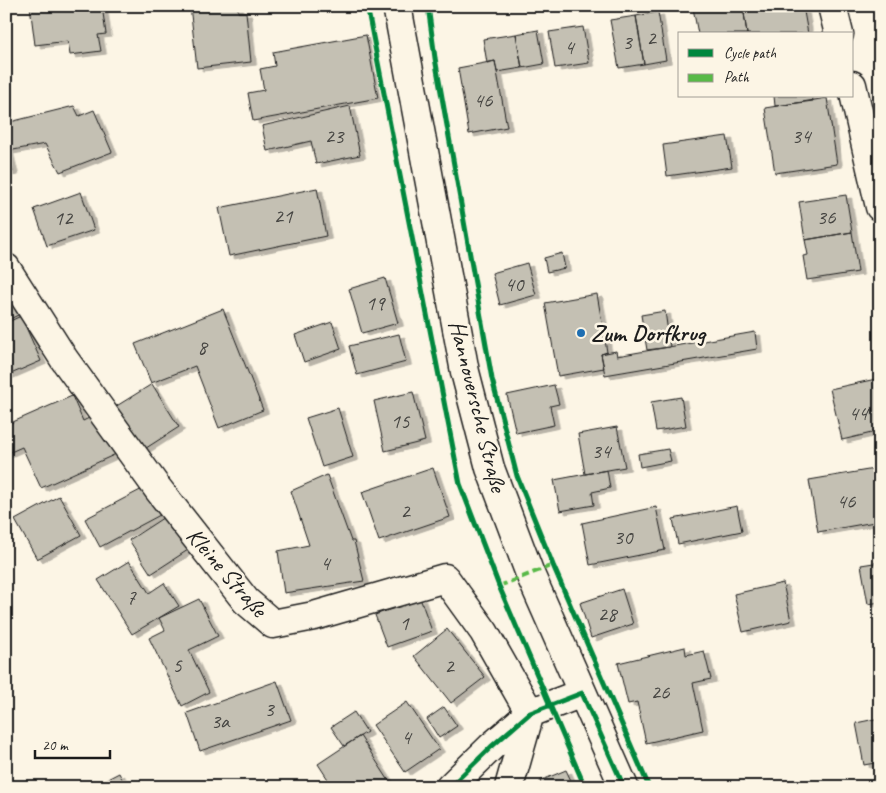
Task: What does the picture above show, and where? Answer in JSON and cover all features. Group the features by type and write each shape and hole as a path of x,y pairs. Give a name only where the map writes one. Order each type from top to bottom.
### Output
{"street":[{"path":"832,6 838,32"},
{"name":"Hannoversche Straße","path":"402,7 465,372 490,468 530,574 624,787"},
{"path":"854,94 880,207"},
{"name":"Kleine Straße","path":"6,268 64,359 158,489 246,601 272,624 314,616 445,578 484,632 530,713"},
{"path":"450,787 491,747 530,713 582,693"},
{"path":"510,787 530,713"}],"building":[{"path":"30,6 102,6 106,34 98,35 101,51 70,55 68,41 35,45"},
{"path":"190,6 238,6 238,12 246,12 251,62 197,68"},
{"path":"703,6 743,6 747,32 698,32 693,8"},
{"path":"743,6 803,6 808,32 747,32"},
{"path":"658,12 666,60 644,64 636,16"},
{"path":"636,16 644,64 619,68 610,20"},
{"path":"583,27 589,63 555,68 549,32"},
{"path":"538,30 544,64 522,68 516,34"},
{"path":"516,34 522,68 497,72 495,61 487,63 483,39"},
{"path":"366,35 378,98 253,121 248,93 264,90 260,69 275,66 273,52"},
{"path":"495,61 507,127 469,134 458,68"},
{"path":"774,98 812,98 813,101 775,106"},
{"path":"827,98 837,164 775,173 765,108"},
{"path":"74,106 79,116 94,110 112,152 60,172 45,144 8,151 13,172 6,173 6,123"},
{"path":"350,106 360,155 316,164 311,141 267,151 262,126"},
{"path":"727,136 732,167 667,176 663,145"},
{"path":"317,188 326,236 229,256 219,208"},
{"path":"81,192 94,230 47,246 34,209"},
{"path":"846,195 852,232 805,240 799,202"},
{"path":"852,232 858,272 807,280 803,256 808,255 805,240"},
{"path":"562,253 565,268 547,272 544,258"},
{"path":"527,263 536,295 500,305 492,273"},
{"path":"385,278 398,323 362,333 349,289"},
{"path":"6,287 26,311 6,321"},
{"path":"597,294 607,352 601,354 604,368 558,376 545,303"},
{"path":"223,309 263,410 219,428 195,366 151,383 135,344"},
{"path":"665,311 670,347 647,350 641,315"},
{"path":"21,316 41,361 6,376 6,323"},
{"path":"332,322 341,349 304,362 295,335"},
{"path":"755,332 757,349 605,375 601,354 616,351 617,356"},
{"path":"399,334 406,362 357,375 349,346"},
{"path":"876,379 880,395 880,431 842,440 830,389"},
{"path":"152,384 179,427 143,450 115,407"},
{"path":"554,385 559,404 550,406 554,425 516,433 507,395"},
{"path":"413,392 425,441 385,451 374,401"},
{"path":"72,396 83,421 99,413 116,454 41,488 22,447 6,454 6,425"},
{"path":"681,397 686,426 656,431 651,402"},
{"path":"338,408 353,457 322,467 306,418"},
{"path":"617,427 625,467 585,474 578,434"},
{"path":"668,449 671,461 640,467 638,454"},
{"path":"433,468 450,517 379,541 362,492"},
{"path":"880,468 880,521 818,532 809,480"},
{"path":"607,470 610,488 592,492 594,505 560,511 554,480"},
{"path":"327,475 351,541 354,541 364,581 284,593 278,551 309,545 291,491"},
{"path":"146,487 160,515 100,547 85,519"},
{"path":"59,496 81,535 37,559 15,520"},
{"path":"737,506 742,531 678,544 673,519"},
{"path":"656,507 665,550 590,565 582,523"},
{"path":"169,514 191,548 151,574 129,540"},
{"path":"129,561 149,593 164,583 179,606 132,634 98,580"},
{"path":"880,562 880,602 868,604 861,565"},
{"path":"783,583 791,621 743,632 734,594"},
{"path":"622,589 633,624 591,638 580,603"},
{"path":"420,598 432,631 387,647 375,615"},
{"path":"199,599 218,636 189,650 209,692 182,706 149,638 165,630 159,618"},
{"path":"447,629 485,677 451,703 414,656"},
{"path":"685,647 686,655 704,651 711,679 693,683 703,730 646,743 637,702 628,704 618,663"},
{"path":"277,681 291,720 200,751 187,713"},
{"path":"407,702 439,749 405,772 373,725"},
{"path":"444,707 457,726 439,738 427,719"},
{"path":"354,712 367,732 344,746 331,727"},
{"path":"880,718 880,762 864,765 856,723"},
{"path":"360,736 393,787 350,787 346,780 333,787 318,764"},
{"path":"566,770 574,787 542,787 540,781"},
{"path":"119,773 126,787 92,787"}],"marked path":[{"path":"499,586 553,565"}],"cycle path":[{"path":"367,6 460,484 499,586 585,787"},
{"path":"428,6 435,58 492,379 517,476 553,565 649,787"},
{"path":"450,787 491,747 530,713 582,693 624,787"}],"place":[{"name":"Zum Dorfkrug","path":"581,333"}]}
